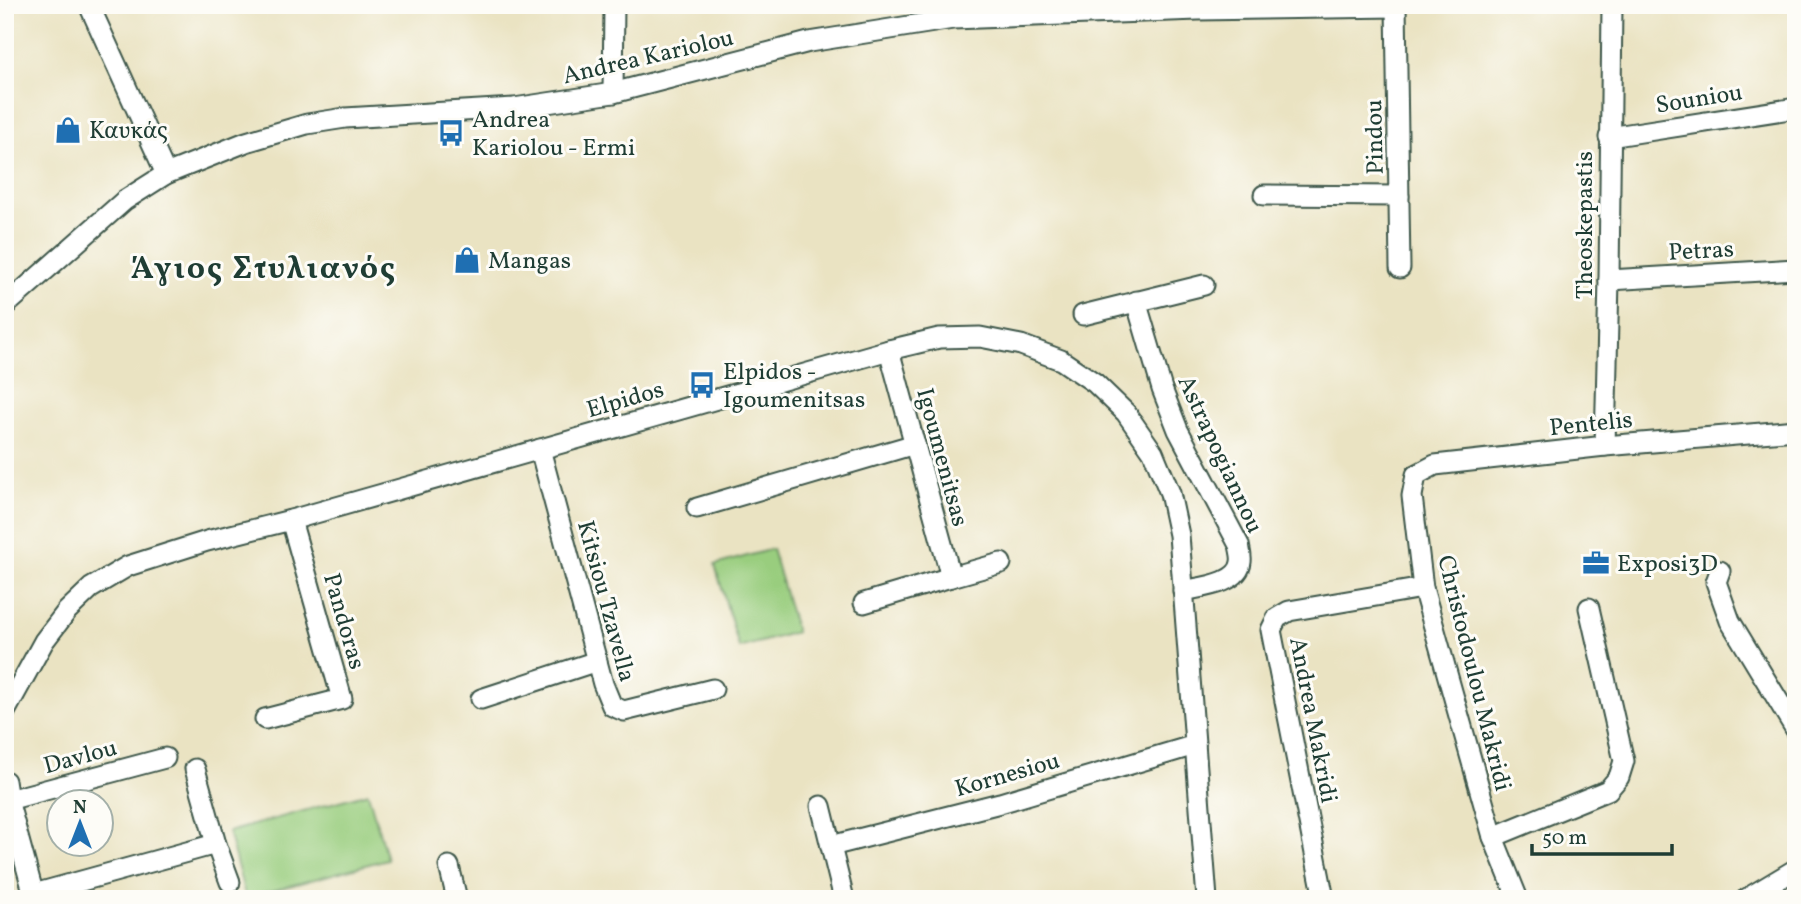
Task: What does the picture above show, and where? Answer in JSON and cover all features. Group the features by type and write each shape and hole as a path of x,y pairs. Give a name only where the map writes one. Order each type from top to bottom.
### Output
{"street":[{"path":"89,5 166,173"},
{"path":"613,93 614,5"},
{"name":"Theoskepastis","path":"1605,446 1612,5"},
{"name":"Andrea Kariolou","path":"5,306 125,201 166,173 246,142 307,124 358,117 514,108 613,93 809,42 953,19 1198,7 1396,6"},
{"name":"Pindou","path":"1396,6 1399,268"},
{"name":"Souniou","path":"1609,137 1796,108"},
{"path":"1264,195 1399,196"},
{"name":"Petras","path":"1609,280 1796,269"},
{"path":"1083,315 1204,285"},
{"name":"Astrapogiannou","path":"1136,301 1162,389 1178,430 1239,545 1241,564 1236,573 1225,581 1184,591"},
{"name":"Elpidos","path":"5,712 44,641 67,611 91,588 128,566 207,541 291,520 889,350 939,338 980,337 1021,345 1061,360 1096,383 1126,413 1153,452 1170,493 1179,535 1184,591 1206,899"},
{"name":"Igoumenitsas","path":"889,350 951,577"},
{"name":"Pentelis","path":"1412,496 1416,475 1435,465 1605,446 1796,430"},
{"path":"698,508 915,444"},
{"name":"Kitsiou Tzavella","path":"540,449 603,684 612,706 624,711 713,689"},
{"name":"Christodoulou Makridi","path":"1412,496 1423,588 1493,837 1518,899"},
{"name":"Pandoras","path":"265,719 342,699 291,520"},
{"path":"864,603 1001,563"},
{"path":"1720,571 1716,582 1730,621 1796,730"},
{"name":"Andrea Makridi","path":"1324,899 1271,630 1277,618 1289,611 1423,588"},
{"path":"1493,837 1608,790 1619,777 1625,761 1589,608"},
{"path":"481,699 597,661"},
{"name":"Kornesiou","path":"831,846 1000,803 1195,745"},
{"name":"Davlou","path":"7,791 165,758"},
{"path":"195,769 216,844 230,882"},
{"path":"7,791 35,896 216,844"},
{"path":"821,806 844,899"},
{"path":"449,866 457,899"},
{"path":"1746,899 1796,869"}],"green space":[{"path":"772,549 796,632 739,648 715,565"},
{"path":"368,793 387,859 246,898 228,832"}],"place":[{"name":"Καυκάς","path":"68,130"},
{"name":"Andrea Kariolou - Ermi","path":"451,133"},
{"name":"Mangas","path":"467,260"},
{"name":"Elpidos - Igoumenitsas","path":"702,385"},
{"name":"Exposi3D","path":"1596,563"}],"district":[{"name":"Άγιος Στυλιανός","path":"264,267"}]}
